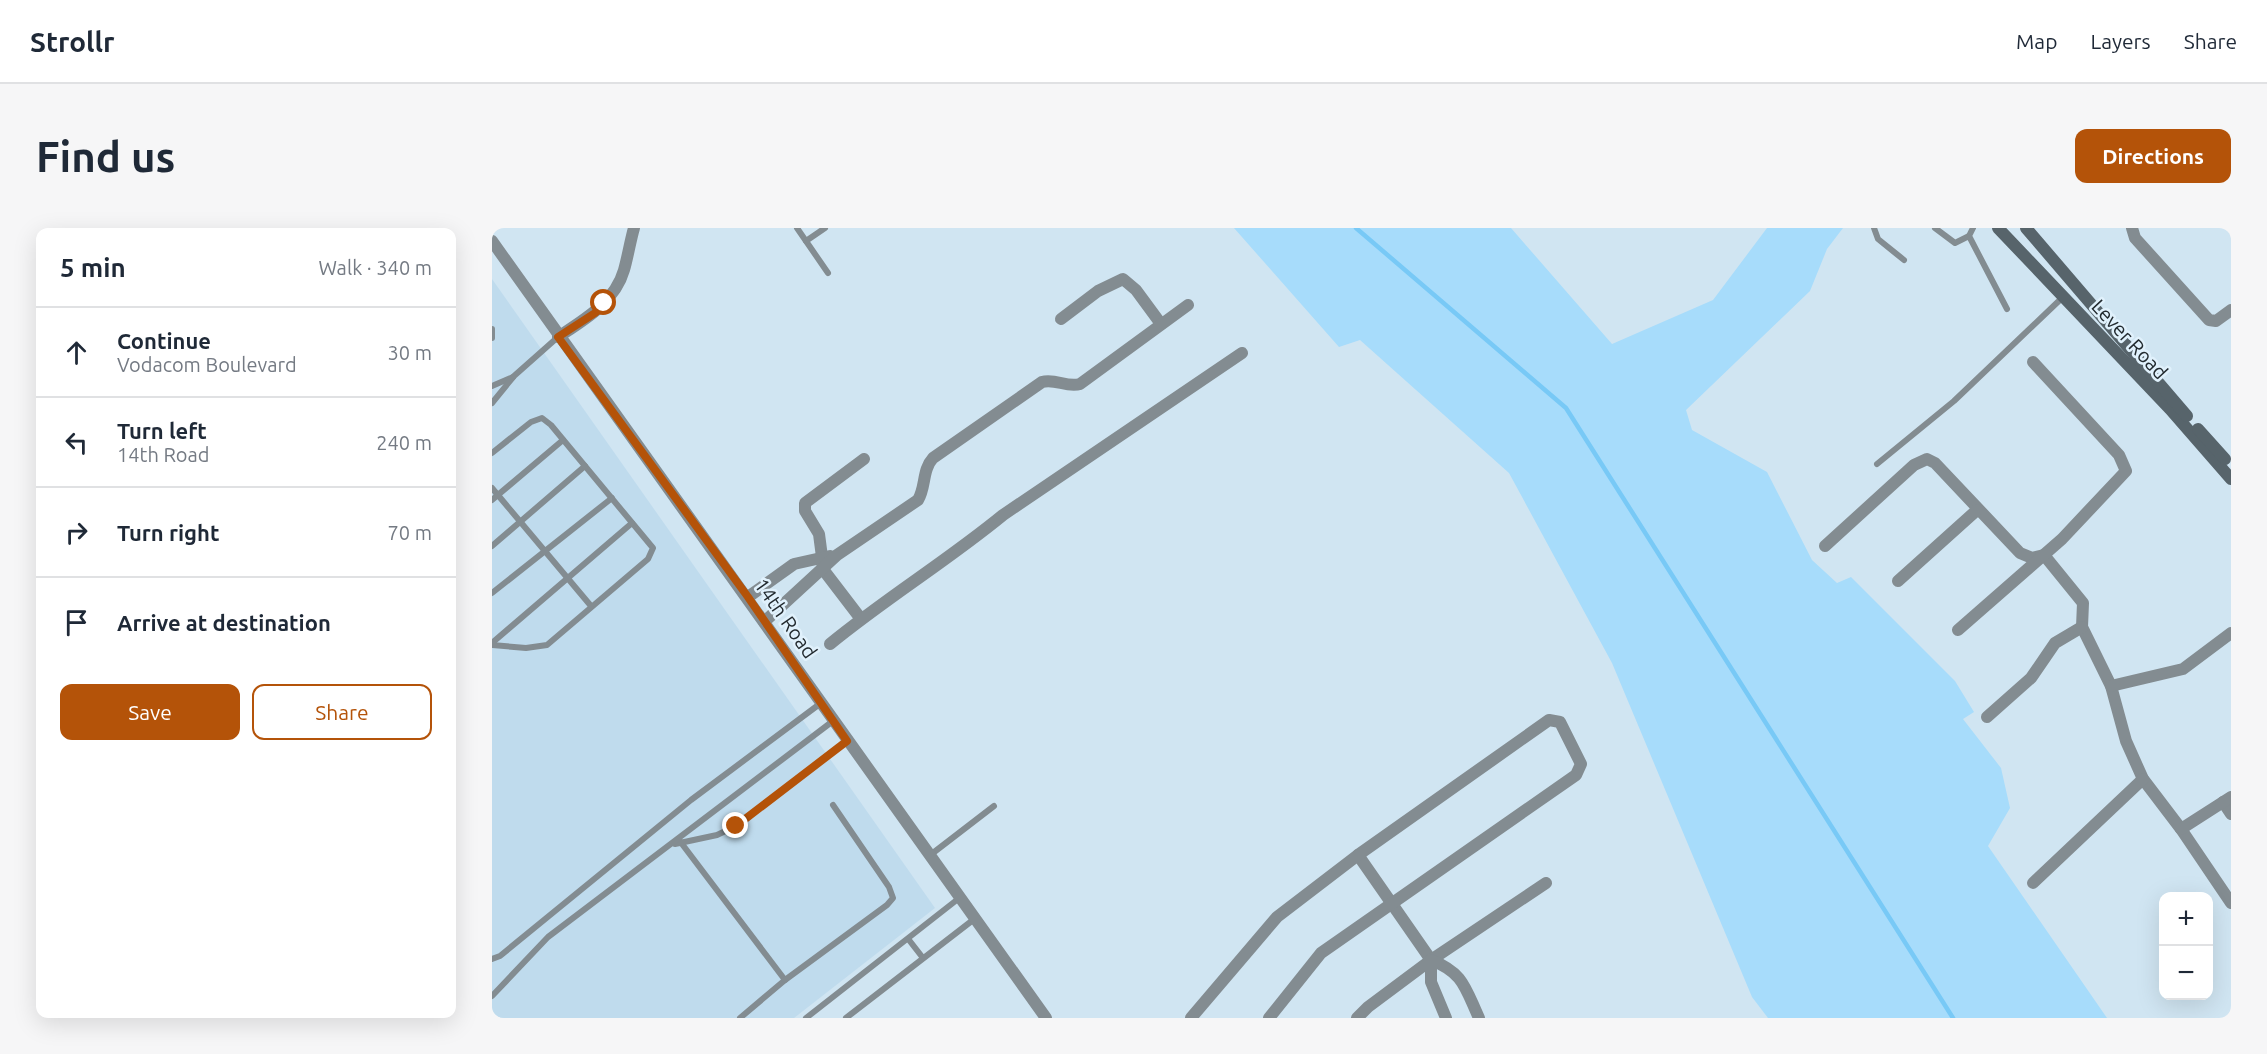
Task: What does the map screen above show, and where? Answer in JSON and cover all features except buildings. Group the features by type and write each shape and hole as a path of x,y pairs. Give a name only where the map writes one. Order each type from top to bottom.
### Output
{"main road":[{"name":"Lever Road","path":"1998,228 2231,478"},
{"name":"Lever Road","path":"2026,228 2231,466"}],"street":[{"path":"558,337 595,313 612,293 624,272 634,228"},
{"path":"2132,228 2135,238 2209,320 2216,321 2231,310"},
{"name":"14th Road","path":"492,242 558,337 748,597 958,899 1046,1018"},
{"path":"1061,319 1098,291 1114,281 1123,279 1136,290 1161,324"},
{"path":"764,622 822,563 918,500 922,493 929,463 942,451 1042,382 1048,380 1073,386 1080,384 1188,304"},
{"path":"830,644 861,619 975,539 1003,515 1242,353"},
{"path":"1958,630 2044,555 2115,484 2127,468 2119,455 2033,362"},
{"path":"861,619 822,563 819,534 805,511 805,503 864,459"},
{"path":"1826,546 1914,465 1927,459 1935,464 2020,553 2032,558 2044,555"},
{"path":"1898,581 1977,510"},
{"path":"2044,555 2083,603 2082,627 2111,686 2126,741 2143,779 2229,898"},
{"path":"748,597 794,564 822,563"},
{"path":"1987,717 2031,678 2055,643 2082,627"},
{"path":"2111,686 2183,669 2231,633"},
{"path":"1191,1018 1277,917 1358,855 1549,720 1560,722 1581,764 1580,771 1321,953 1269,1018"},
{"path":"2033,883 2143,779"},
{"path":"2181,829 2227,799 2231,814"},
{"path":"1358,855 1391,906 1431,960 1450,967 1460,978 1479,1018"},
{"path":"1357,1018 1368,1007 1431,960 1546,883"},
{"path":"1431,960 1431,982 1446,1018"}],"lane":[{"path":"797,228 828,273"},
{"path":"806,241 825,228"},
{"path":"1874,228 1878,239 1904,260"},
{"path":"1935,228 1954,243 1969,236 1972,228"},
{"path":"1969,236 2007,309"},
{"path":"1877,464 1954,401 2063,297"},
{"path":"492,329 492,338"},
{"path":"492,403 514,376 558,337"},
{"path":"492,386 514,376"},
{"path":"492,453 536,419 547,422 653,548 652,553 620,584 542,647 492,644"},
{"path":"492,500 563,440"},
{"path":"492,546 585,466"},
{"path":"492,488 591,606"},
{"path":"492,593 612,498"},
{"path":"492,644 632,523"},
{"path":"492,959 500,956 691,800 822,703"},
{"path":"492,996 548,937 671,845 680,841 833,721"},
{"path":"680,841 717,835 736,826 847,741"},
{"path":"740,1018 785,980 887,905 893,898 889,887 833,805"},
{"path":"928,856 994,806"},
{"path":"680,841 785,980"},
{"path":"806,1018 909,940 958,899"},
{"path":"846,1018 973,920"},
{"path":"909,940 923,958"}],"shaded area":[{"path":"1234,228 1511,228 1612,344 1713,300 1767,228 1843,228 1827,249 1810,291 1686,410 1692,430 1767,472 1812,560 1837,583 1851,577 1955,681 1974,712 1963,719 2001,768 2010,808 1988,846 2107,1018 1768,1018 1752,997 1612,663 1509,473 1360,340 1339,347"},
{"path":"492,279 935,908 794,1018 492,1018"}],"waterway":[{"path":"1356,228 1566,408 1953,1018"}],"route":[{"path":"604,303 595,313 558,337 748,597 847,741 736,826"}]}
